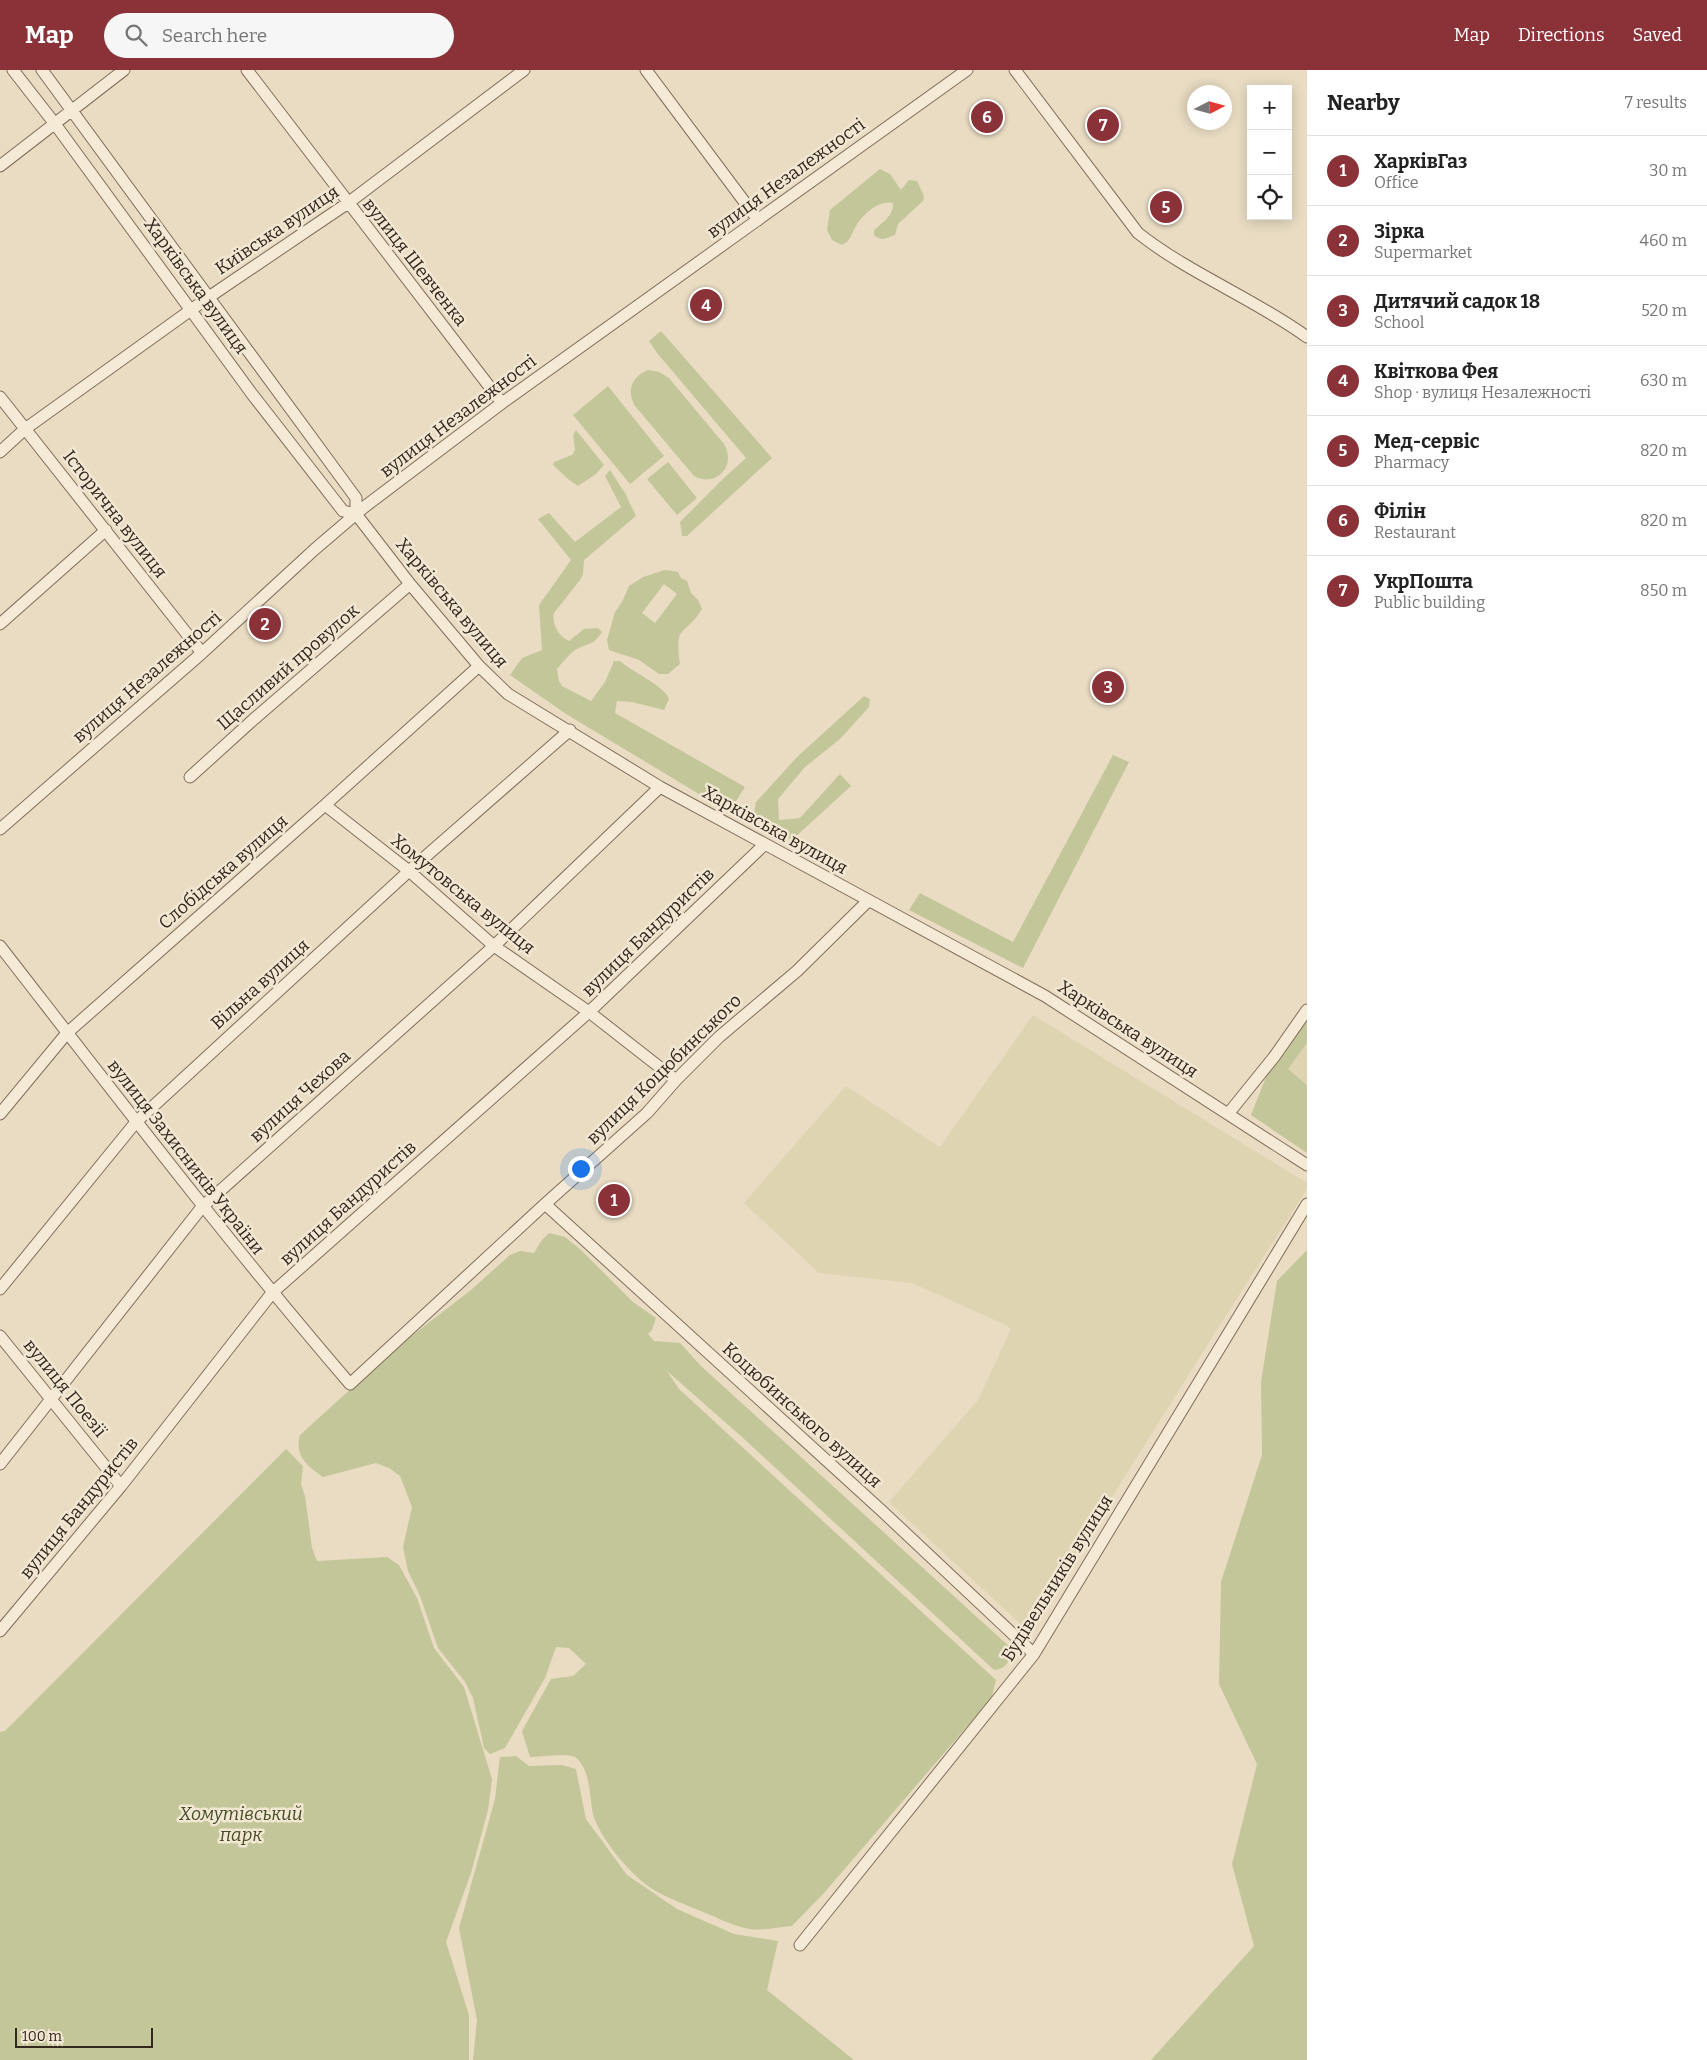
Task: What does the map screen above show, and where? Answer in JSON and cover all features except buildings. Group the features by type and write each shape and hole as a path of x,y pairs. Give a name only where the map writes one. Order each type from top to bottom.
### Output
{"street":[{"name":"Харківська вулиця","path":"13,70 192,309 252,394 343,511 356,514"},
{"name":"Харківська вулиця","path":"42,70 356,498 356,514 410,584 479,666 508,694 570,730 660,787 1045,996 1307,1165"},
{"path":"0,166 124,70"},
{"name":"вулиця Шевченка","path":"247,70 502,404"},
{"name":"Київська вулиця","path":"0,452 25,429 209,297 348,203 524,70"},
{"path":"646,70 758,220"},
{"name":"вулиця Незалежності","path":"0,829 202,653 356,514 502,404 967,70"},
{"path":"1015,70 1138,233 1157,248 1284,321 1307,337"},
{"name":"Історична вулиця","path":"0,397 202,653"},
{"path":"0,624 106,530"},
{"name":"Щасливий провулок","path":"190,777 410,584"},
{"name":"Слобідська вулиця","path":"0,1114 67,1033 479,666"},
{"name":"Вільна вулиця","path":"0,1289 136,1122 409,871 570,730"},
{"name":"вулиця Чехова","path":"0,1464 202,1207 494,946 660,787"},
{"name":"Хомутовська вулиця","path":"325,805 409,871 494,946 589,1012 676,1080"},
{"name":"вулиця Бандуристів","path":"0,1631 121,1486 272,1293 589,1012 765,844"},
{"name":"вулиця Коцюбинського","path":"350,1384 545,1204 647,1113 676,1080 719,1037 797,971 868,901"},
{"name":"вулиця Захисників України","path":"0,946 202,1207 350,1384"},
{"path":"1228,1114 1274,1056 1307,1010"},
{"name":"Коцюбинського вулиця","path":"545,1204 874,1504 1034,1654"},
{"name":"Будівельників вулиця","path":"800,1945 1034,1654 1307,1204"},
{"name":"вулиця Поезії","path":"0,1336 121,1486"}],"shaded area":[{"path":"1033,1015 1307,1183 1307,1189 1028,1631 889,1502 978,1400 1011,1329 1006,1325 912,1283 819,1273 744,1203 846,1086 940,1147"},
{"path":"1307,1043 1307,1085 1288,1069"}],"green space":[{"path":"880,169 890,174 901,190 909,180 917,181 924,196 923,201 898,224 895,235 882,239 874,235 874,230 892,211 893,203 888,203 877,206 867,213 859,221 849,239 842,245 832,240 827,230 830,210"},
{"path":"661,331 772,458 687,536 682,536 680,522 746,458 657,353 649,341"},
{"path":"648,370 659,372 669,378 724,444 728,460 726,467 717,477 702,479 694,476 635,406 631,395 632,385 638,376"},
{"path":"608,386 664,456 630,484 573,415"},
{"path":"576,430 604,465 596,474 578,486 553,465 554,462 572,455 575,450 573,435"},
{"path":"668,462 697,498 677,515 647,479"},
{"path":"610,470 625,493 636,516 584,560 583,574 580,580 554,613 553,617 557,629 569,641 584,629 598,628 602,632 593,642 575,650 565,659 557,669 559,681 562,686 591,701 605,682 614,661 620,661 661,689 669,699 664,710 632,702 617,701 615,713 745,787 729,812 566,714 510,675 522,658 542,650 539,605 571,560 538,519 549,513 575,542 621,507 605,476"},
{"path":"665,570 678,572 681,578 687,581 691,593 698,600 702,609 682,632 678,642 680,664 668,674 659,674 639,660 609,650 607,640 615,612 629,586 643,577","holes":["664,584 677,594 655,623 642,613"]},
{"path":"864,696 870,699 869,707 840,739 805,767 778,799 779,820 800,818 840,774 851,786 792,840 753,818 756,802 797,757"},
{"path":"1113,755 1129,762 1023,968 909,910 920,893 1013,942"},
{"path":"1307,1010 1307,1043 1288,1069 1307,1085 1307,1153 1251,1115 1274,1057"},
{"path":"549,1233 565,1237 581,1250 633,1302 656,1318 652,1330 648,1334 654,1341 680,1343 701,1366 1012,1649 1007,1664 1002,1668 994,1670 742,1437 667,1371 679,1389 996,1680 992,1696 976,1716 824,1893 792,1926 760,1930 744,1928 678,1902 654,1890 627,1867 602,1835 593,1814 587,1776 580,1762 575,1757 567,1755 530,1757 522,1731 551,1679 573,1676 586,1664 569,1648 556,1647 545,1678 505,1748 490,1754 484,1748 473,1698 465,1682 438,1648 420,1596 408,1571 403,1547 412,1507 400,1476 389,1468 376,1463 323,1477 307,1464 300,1454 300,1435 396,1348 471,1290 510,1255 520,1251 534,1253"},
{"path":"1307,1250 1307,2060 1151,2060 1254,1946 1232,1864 1257,1764 1219,1684 1221,1582 1262,1455 1261,1382 1277,1281"},
{"name":"Хомутівський парк","path":"286,1449 303,1466 301,1484 305,1496 312,1548 317,1561 387,1557 399,1565 417,1598 434,1648 464,1687 492,1779 488,1810 471,1873 446,1942 469,2015 469,2060 0,2060 0,1732 5,1731"},
{"path":"516,1756 529,1766 562,1765 576,1769 586,1819 627,1875 677,1909 734,1934 778,1941 767,1990 854,2060 473,2060 477,2020 459,1928 495,1799 500,1757"}],"place":[{"name":"Філін","path":"987,117"},
{"name":"УкрПошта","path":"1103,125"},
{"name":"Мед-сервіс","path":"1166,207"},
{"name":"Квіткова Фея","path":"706,305"},
{"name":"Зірка","path":"265,624"},
{"name":"Дитячий садок 18","path":"1108,687"},
{"name":"ХарківГаз","path":"614,1200"}]}
